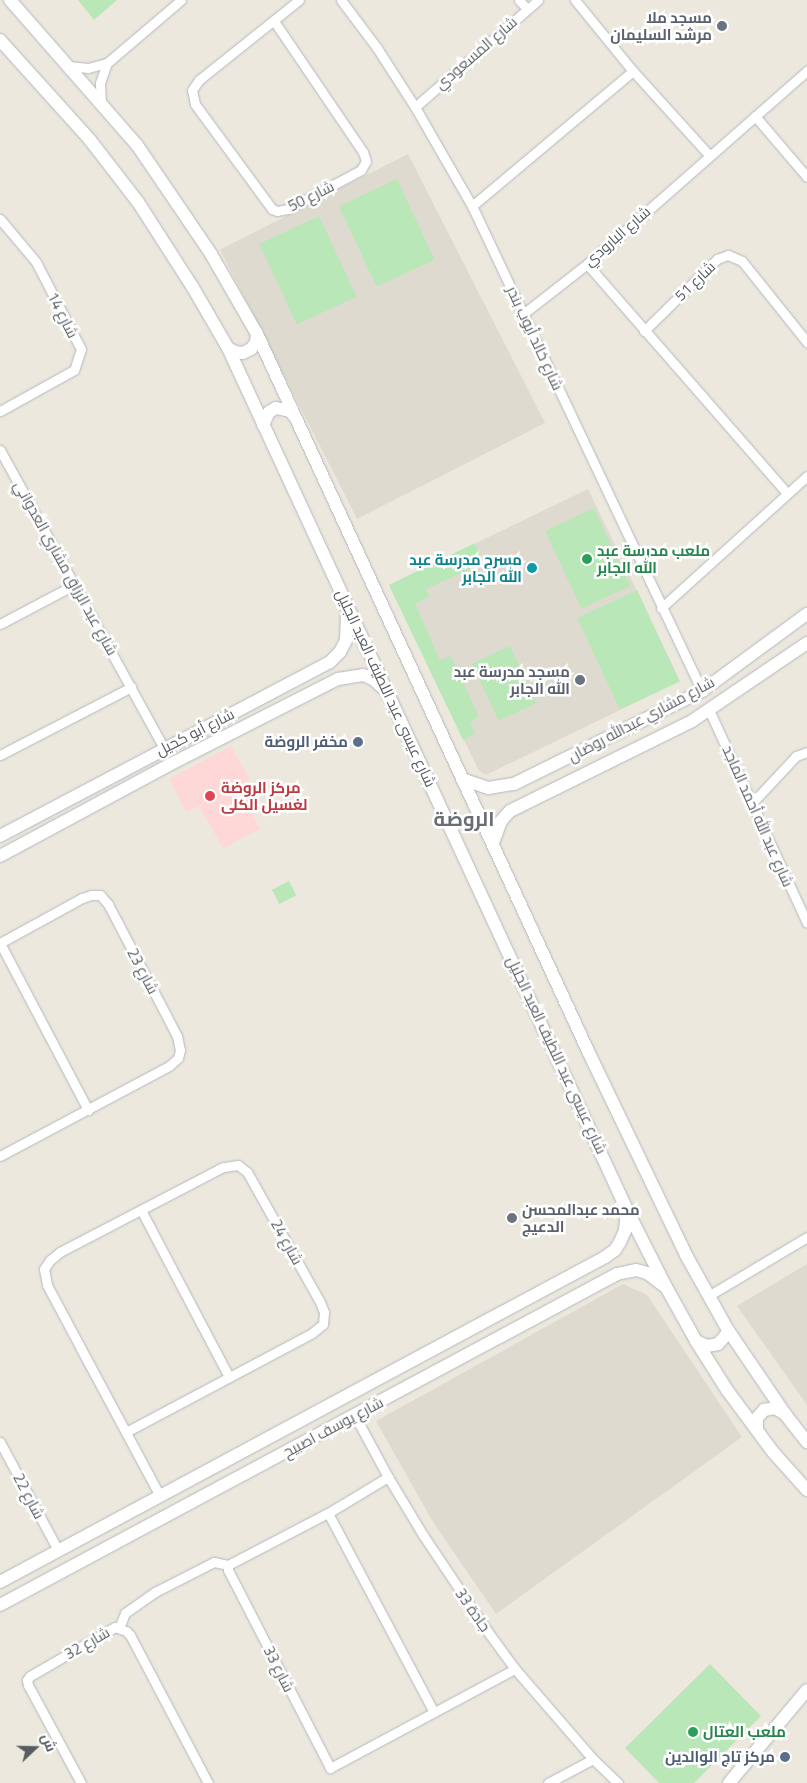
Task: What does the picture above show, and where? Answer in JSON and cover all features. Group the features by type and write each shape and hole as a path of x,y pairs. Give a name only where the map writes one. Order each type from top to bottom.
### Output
{"main road":[{"name":"شارع عيسى عبد اللطيف العبد الجليل","path":"10,0 137,145 178,202 222,271 257,334 643,1168 708,1296 728,1330 785,1414 807,1442"},
{"name":"شارع عيسى عبد اللطيف العبد الجليل","path":"0,40 4,49 90,140 138,202 192,286 228,348 627,1210 666,1287 696,1341 757,1430 807,1490"},
{"path":"228,348 235,352 243,353 251,349 256,342 257,334"},
{"path":"263,426 269,412 276,408 290,411 295,417"},
{"name":"شارع أبو كحيل","path":"0,836 164,748 316,670 335,657 346,640 348,620 343,598"},
{"name":"شارع مشاري عبدالله روضان","path":"462,779 477,786 500,788 514,784 702,691 807,614"},
{"name":"شارع مشاري عبدالله روضان","path":"493,843 502,821 510,811 692,721 807,643"},
{"path":"316,670 323,676 324,686"},
{"name":"شارع أبو كحيل","path":"0,856 169,765 343,677 363,675 378,683 390,696"},
{"path":"595,744 593,756 606,762"},
{"name":"شارع يوسف اصبيح","path":"4,1580 513,1307 615,1250 625,1231 627,1210"},
{"name":"شارع يوسف اصبيح","path":"0,1605 355,1416 549,1310 628,1270 648,1274 666,1287"},
{"path":"537,1294 537,1306 540,1309 549,1310"},
{"path":"513,1307 522,1310 525,1315 523,1324"},
{"path":"696,1341 707,1346 718,1344 723,1340 728,1330"},
{"path":"757,1430 757,1418 764,1410 775,1408 785,1414"},
{"path":"4,1580 5,1588 12,1595 17,1596"},
{"path":"729,1783 807,1690"}],"street":[{"path":"101,103 100,83 107,64 181,0"},
{"name":"شارع 50","path":"274,21 363,152 366,161 361,170 288,208 277,211 272,209 195,104 192,90 199,80 299,0"},
{"name":"شارع خالد أيوب بندر","path":"341,0 377,48 415,107 472,206 702,691"},
{"path":"519,0 527,9"},
{"name":"شارع المسعودي","path":"415,107 538,0"},
{"path":"575,0 633,71 708,155"},
{"path":"68,66 88,68 107,64"},
{"path":"472,206 633,71"},
{"name":"شارع البارودي","path":"523,314 587,264 708,155 807,71"},
{"path":"755,116 807,177"},
{"name":"شارع 14","path":"0,219 36,262 80,349 79,358 74,370 0,411"},
{"name":"شارع 51","path":"644,331 717,259 728,255 742,261 807,342"},
{"path":"587,264 786,492"},
{"name":"شارع عبد الرزاق مشاري العدواني","path":"0,450 164,748"},
{"path":"661,608 786,492 807,476"},
{"path":"0,624 74,585"},
{"path":"0,755 131,687"},
{"name":"شارع عبد الله أحمد الماجد","path":"709,710 753,802 807,923"},
{"path":"753,802 796,756 807,752"},
{"name":"شارع 23","path":"0,1156 88,1110 169,1066 178,1058 180,1050 177,1036 108,904 100,895 87,896 0,943 88,1110"},
{"name":"شارع 24","path":"126,1432 319,1328 324,1317 320,1302 246,1172 240,1166 234,1164 223,1167 60,1252 46,1264 44,1273 47,1285 160,1496"},
{"path":"141,1210 228,1377"},
{"path":"708,1296 807,1237"},
{"name":"جادة 33","path":"355,1416 388,1477 468,1603 515,1669 593,1759 618,1783"},
{"name":"شارع 22","path":"0,1442 58,1550"},
{"path":"119,1628 125,1613 162,1588 214,1562 228,1565 328,1513 388,1477"},
{"path":"328,1513 434,1712"},
{"name":"شارع 33","path":"228,1565 228,1570 330,1768 515,1669"},
{"name":"شارع 32","path":"81,1783 28,1685 28,1678 112,1629 119,1628 130,1635 208,1783"},
{"path":"548,1783 593,1759"}],"shaded area":[{"path":"408,154 545,423 357,519 220,250"},
{"path":"588,489 680,681 486,775 479,771 389,585"},
{"name":"مركز الروضة لغسيل الكلى","path":"231,746 250,779 237,786 260,829 223,848 199,806 186,812 169,779"},
{"path":"807,1264 807,1405 737,1306"},
{"path":"623,1284 647,1295 742,1437 496,1614 433,1522 376,1421"}],"green space":[{"path":"78,0 117,0 94,20"},
{"path":"397,179 435,260 377,287 339,206"},
{"path":"319,216 357,297 297,325 259,244"},
{"name":"ملعب مدرسة عبد الله الجابر","path":"594,508 630,586 581,609 545,531"},
{"path":"475,543 483,563 426,589 430,596 415,604 440,660 451,656 479,717 470,722 475,734 463,740 389,585"},
{"path":"637,590 680,682 620,709 577,618"},
{"path":"510,646 537,703 499,721 472,664"},
{"path":"289,881 296,895 279,904 272,890"},
{"name":"ملعب العتال","path":"710,1664 761,1716 694,1783 659,1783 625,1748"}],"place":[{"name":"مسجد ملا مرشد السليمان","path":"722,26"},
{"name":"ملعب مدرسة عبد الله الجابر","path":"587,559"},
{"name":"مسرح مدرسة عبد الله الجابر","path":"532,568"},
{"name":"مسجد مدرسة عبد الله الجابر","path":"580,680"},
{"name":"مخفر الروضة","path":"358,742"},
{"name":"مركز الروضة لغسيل الكلى","path":"210,796"},
{"name":"محمد عبدالمحسن الدعيج","path":"512,1218"},
{"name":"ملعب العتال","path":"693,1732"},
{"name":"مركز تاج الوالدين","path":"785,1757"}],"district":[{"name":"الروضة","path":"464,818"}]}
